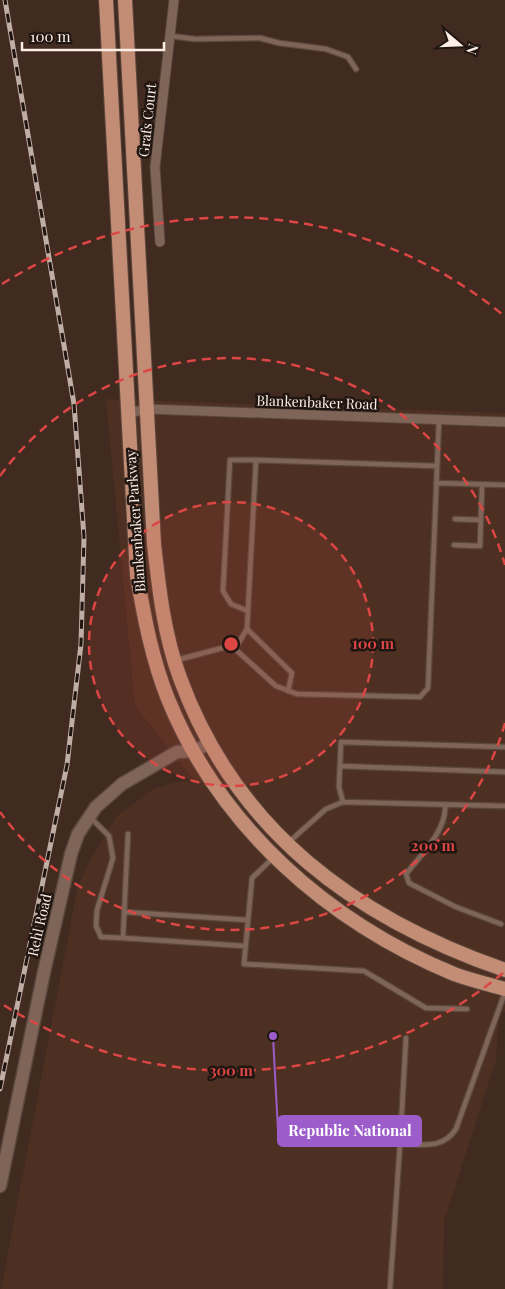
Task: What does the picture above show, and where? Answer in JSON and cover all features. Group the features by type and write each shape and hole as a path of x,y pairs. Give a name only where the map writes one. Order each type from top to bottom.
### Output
{"main road":[{"name":"Blankenbaker Parkway","path":"106,0 137,575 150,645 168,700 194,751 249,831 274,857 328,903 395,946 456,974 505,990"},
{"name":"Blankenbaker Parkway","path":"125,0 154,544 160,597 180,678 210,743 237,786 260,816 287,844 320,873 388,920 476,960 505,970"}],"street":[{"name":"Grafs Court","path":"160,242 155,167 174,0"},
{"name":"Blankenbaker Road","path":"128,413 148,409 505,422"},
{"name":"Rehl Road","path":"0,1186 44,972 71,854 89,816 104,798 122,784 177,752 194,751 210,743"}],"lane":[{"path":"170,36 195,39 260,38 279,43 326,49 348,56 356,69"},
{"path":"175,661 226,647 234,649 276,686 297,694 420,698 428,688 439,420"},
{"path":"248,611 231,604 223,591 230,460 437,466"},
{"path":"234,649 247,629 256,460"},
{"path":"436,483 505,485"},
{"path":"454,545 480,546 482,484"},
{"path":"455,519 480,520"},
{"path":"247,629 292,673 288,691"},
{"path":"343,802 339,787 341,742 505,747"},
{"path":"340,766 505,772"},
{"path":"287,844 326,809 343,802 505,806"},
{"path":"444,805 446,814 442,826 406,874 409,883 456,907 501,924"},
{"path":"89,816 108,836 113,858 97,910 96,926 101,937 245,946"},
{"path":"123,938 128,834"},
{"path":"274,857 252,878 244,964 364,971 426,1008 467,1008"},
{"path":"124,912 247,920"},
{"path":"400,1144 438,1144 450,1139 456,1129 505,990"},
{"path":"390,1289 406,1038"}],"shaded area":[{"path":"106,399 505,413 505,1012 499,1011 496,1060 444,1221 443,1289 1,1289 77,890 88,864 117,816 153,789 176,782 195,781 135,706"}],"railway":[{"path":"0,1089 67,765 81,644 84,537 74,404 5,0"}],"place":[{"name":"Republic National","path":"273,1036"}]}
